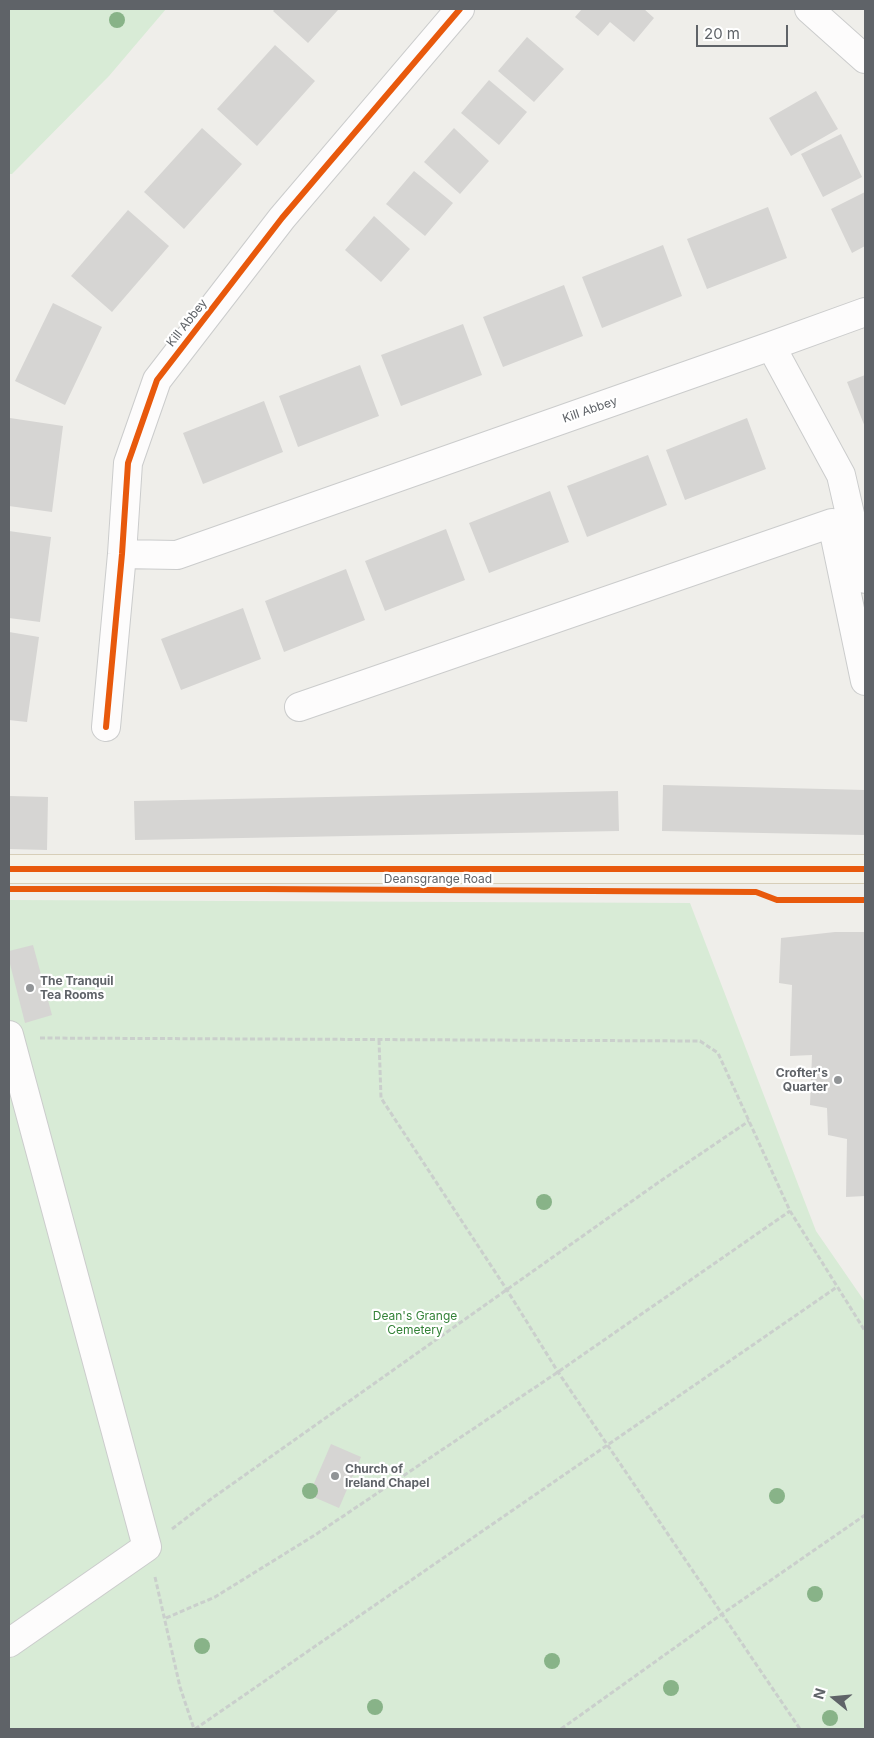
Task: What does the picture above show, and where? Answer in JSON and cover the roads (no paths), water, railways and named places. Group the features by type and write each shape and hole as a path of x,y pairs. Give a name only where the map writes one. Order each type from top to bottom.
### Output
{"main road":[{"name":"Deansgrange Road","path":"9,869 865,869"}],"street":[{"name":"Kill Abbey","path":"106,727 122,554 128,463 156,380 282,218 460,9"},
{"path":"809,9 865,59"},
{"name":"Kill Abbey","path":"122,554 177,555 865,312"},
{"path":"771,346 841,475 865,579"},
{"path":"299,707 832,524 865,680"},
{"path":"9,1037 147,1547 9,1642"}],"place":[{"name":"The Tranquil Tea Rooms","path":"30,988"},
{"name":"Crofter's Quarter","path":"838,1080"},
{"name":"Church of Ireland Chapel","path":"335,1476"}],"park label":[{"name":"Dean's Grange Cemetery","path":"415,1323"}]}
